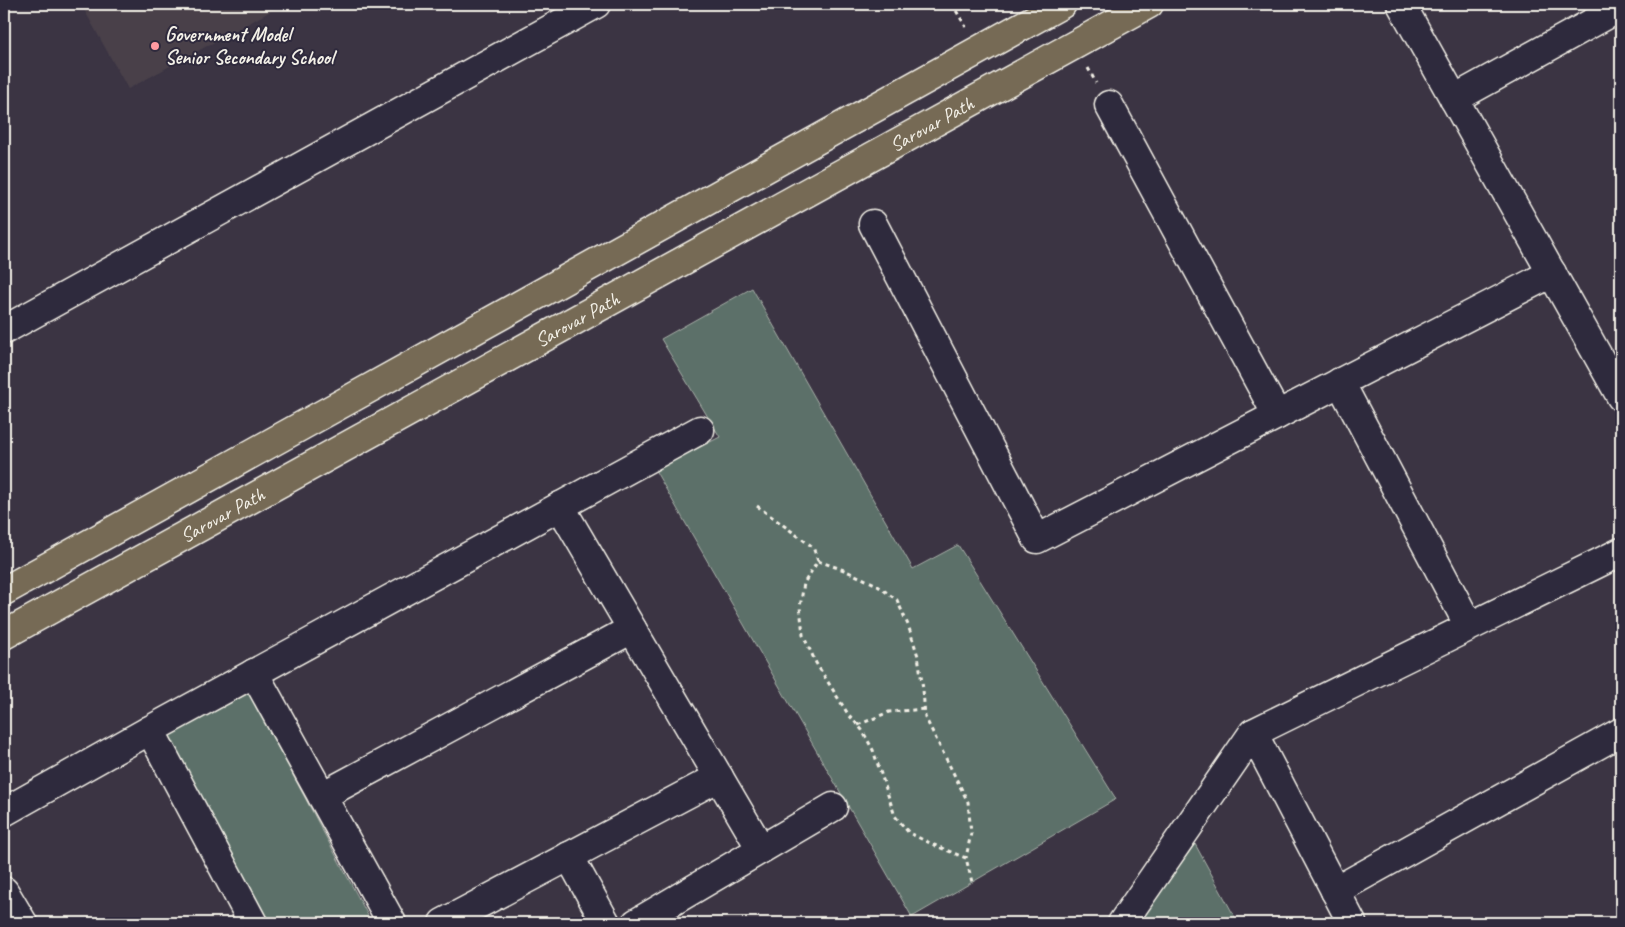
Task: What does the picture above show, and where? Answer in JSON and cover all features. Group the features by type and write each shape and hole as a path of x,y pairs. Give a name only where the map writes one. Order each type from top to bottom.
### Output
{"main road":[{"name":"Sarovar Path","path":"4,590 1062,4"},
{"name":"Sarovar Path","path":"4,635 1149,4"}],"street":[{"path":"6,325 596,4"},
{"path":"1401,4 1621,397"},
{"path":"1454,99 1621,7"},
{"path":"1109,105 1277,415"},
{"path":"873,224 1038,539 1552,273"},
{"path":"1340,382 1469,626"},
{"path":"4,812 150,730 700,430"},
{"path":"560,506 761,849"},
{"path":"1122,923 1253,733 1621,552"},
{"path":"322,796 632,629"},
{"path":"254,673 392,923"},
{"path":"150,730 253,923"},
{"path":"1335,891 1621,732"},
{"path":"1253,733 1352,923"},
{"path":"443,923 719,777"},
{"path":"636,923 833,807"},
{"path":"569,856 606,923"},
{"path":"4,891 23,923"}],"path":[{"path":"1075,45 1109,105"},
{"path":"756,506 813,547 818,561"},
{"path":"818,561 875,584 897,600 908,625 918,656 925,717 968,802 971,833 966,858 972,882"},
{"path":"818,561 804,583 800,607 803,635 816,663 848,714 862,730 873,750 895,816 909,833 966,858"},
{"path":"858,725 889,712 925,709"}],"shaded area":[{"name":"Government Model Senior Secondary School","path":"81,4 284,4 128,89"}],"green space":[{"path":"752,288 913,569 958,545 1116,799 912,917 655,470 720,437 661,339"},
{"path":"249,693 372,923 268,923 168,736"},
{"path":"1195,844 1238,923 1137,923"}],"place":[{"name":"Government Model Senior Secondary School","path":"155,46"}]}
